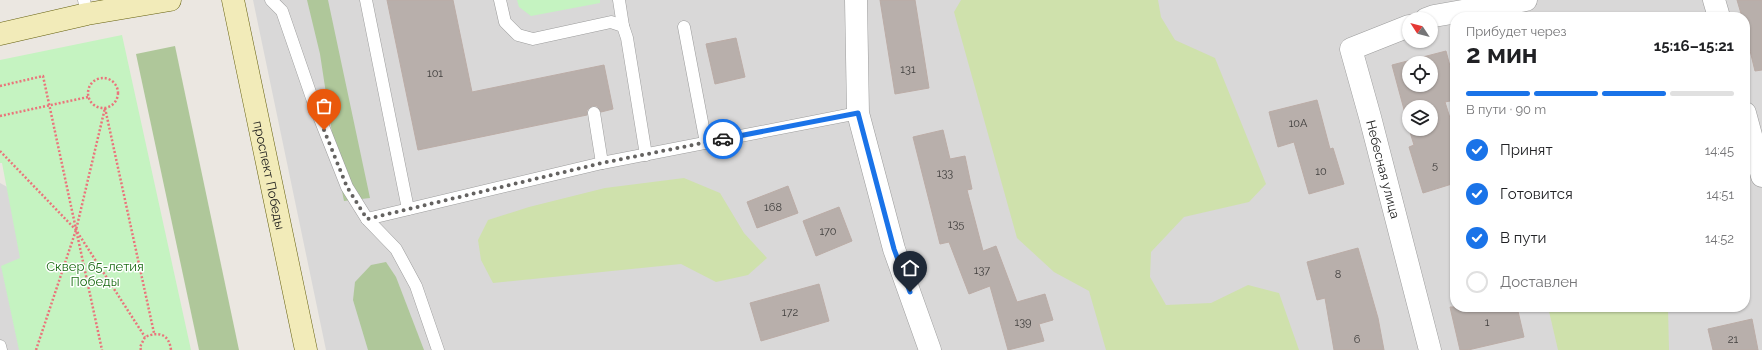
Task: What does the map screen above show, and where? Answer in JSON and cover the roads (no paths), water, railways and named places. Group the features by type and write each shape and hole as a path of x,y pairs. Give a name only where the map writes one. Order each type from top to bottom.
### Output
{"main road":[{"path":"0,34 86,7 170,0"},
{"name":"проспект Победы","path":"234,0 306,350"}],"street":[{"path":"856,0 858,113 894,249 930,350"},
{"path":"1457,12 1526,0"},
{"path":"1714,0 1718,12"},
{"path":"1438,15 1450,13"},
{"name":"Небесная улица","path":"1402,29 1351,49 1430,350"},
{"path":"1750,132 1762,176"}],"lane":[{"path":"271,0 282,11 313,101 347,187 367,219 396,249 416,286 438,350"},
{"path":"366,0 408,209"},
{"path":"500,0 505,22 518,35 533,39 611,22 623,26"},
{"path":"619,0 623,26 627,38 646,155"},
{"path":"684,27 706,142"},
{"path":"594,113 602,163"},
{"path":"367,219 602,163 858,113"},
{"path":"0,346 1,350"}],"park label":[{"name":"Сквер 65-летия Победы","path":"95,274"}]}
